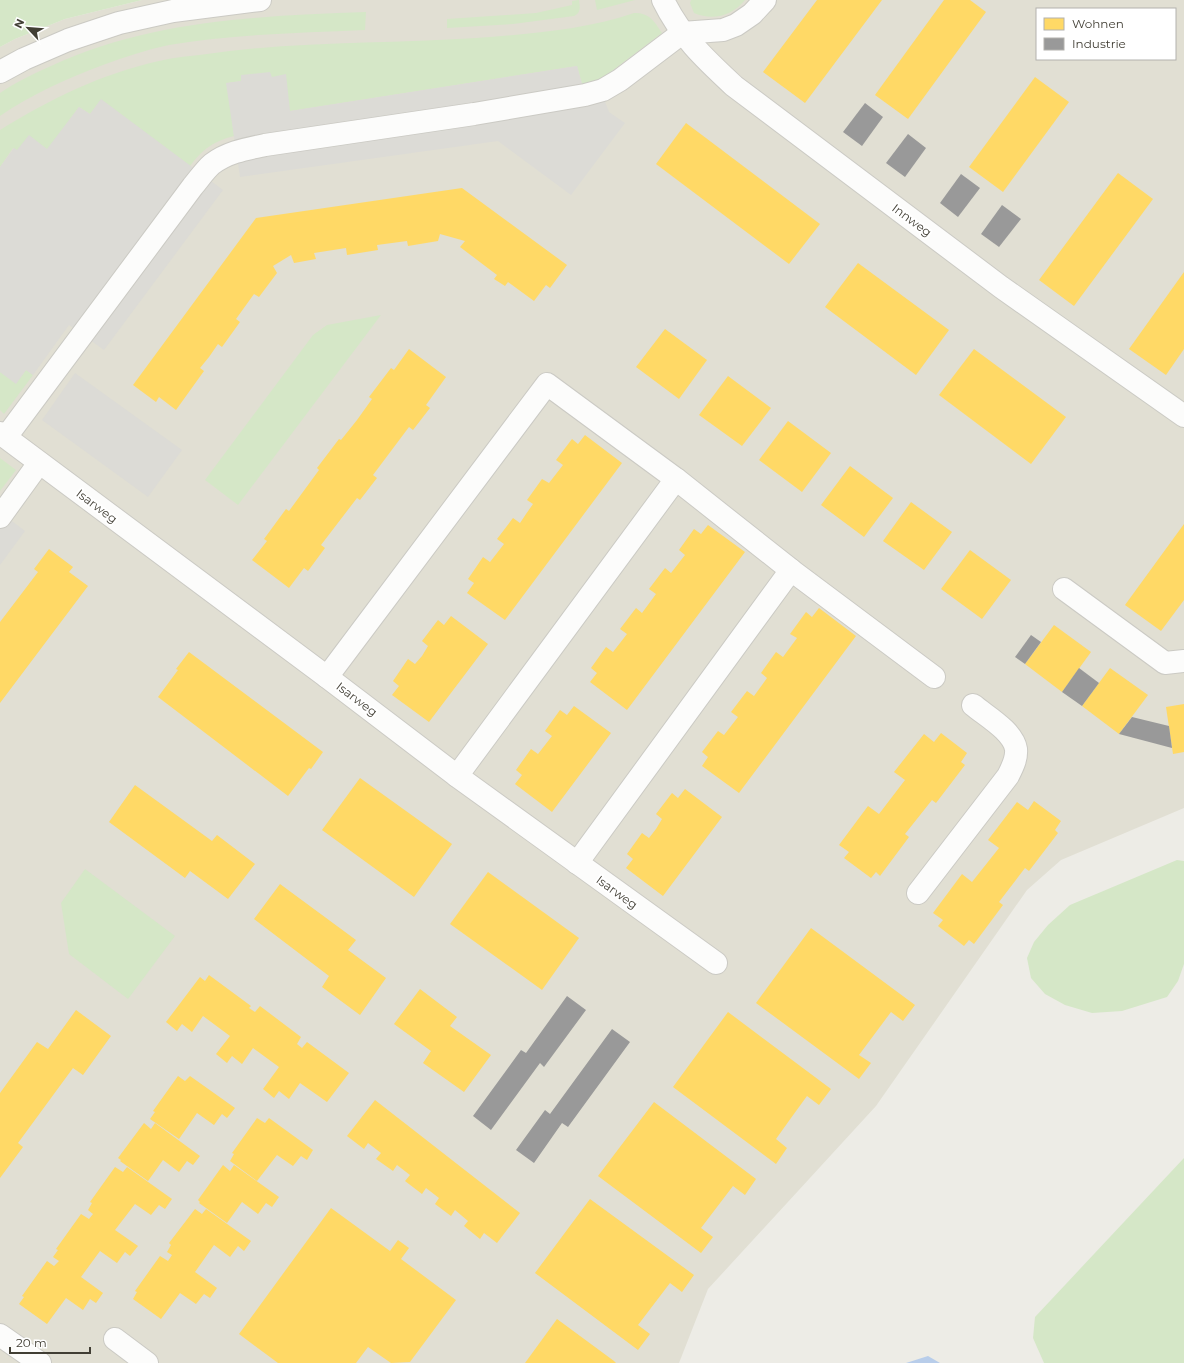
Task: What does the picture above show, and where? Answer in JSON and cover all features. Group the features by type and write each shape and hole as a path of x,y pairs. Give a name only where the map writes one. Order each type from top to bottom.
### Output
{"street":[{"path":"0,72 24,59 68,40 119,24 173,11 260,0"},
{"name":"Innweg","path":"663,0 682,33 707,61 734,86 1001,287 1184,416"},
{"path":"3,435 193,186 212,165 231,153 258,147 474,114 585,95 603,90 620,80 682,33 723,30 736,25 752,14 765,0"},
{"path":"327,677 547,384 676,480 791,570 934,677"},
{"name":"Isarweg","path":"3,435 457,776 716,963"},
{"path":"0,517 39,463"},
{"path":"457,776 676,480"},
{"path":"577,863 791,570"},
{"path":"1064,589 1165,663 1184,661"},
{"path":"918,893 1008,776 1014,763 1016,749 1012,738 1006,730 973,705"},
{"path":"0,1335 40,1363"},
{"path":"116,1339 148,1363"}],"shaded area":[{"path":"142,0 1184,0 1184,808 1061,860 1027,890 876,1106 708,1289 679,1363 0,1363 0,47 15,39 65,19"},
{"path":"577,66 582,84 597,81 609,112 625,123 571,195 498,141 240,177 226,83 241,81 241,75 270,72 272,77 286,74 290,111"},
{"path":"101,99 223,190 104,350 69,325 33,375 26,370 16,384 0,372 0,167 14,148 17,150 29,135 47,149 79,107 90,114"},
{"path":"75,373 182,450 148,497 42,420"},
{"path":"0,512 25,531 0,565"}],"green space":[{"path":"0,0 142,0 65,19 15,39 0,47"},
{"path":"579,0 580,10 574,16 513,24 447,28 447,19 536,13 572,5 572,1"},
{"path":"595,0 635,0 597,10"},
{"path":"691,0 745,0 734,10 722,16 708,17 694,13 690,3"},
{"path":"366,12 365,30 267,34 218,38 169,45 144,51 89,70 63,81 24,101 0,116 0,93 12,85 44,69 89,51 127,39 205,23 285,16"},
{"path":"634,13 644,14 651,18 662,33 597,81 582,84 577,66 290,111 271,77 227,83 234,136 209,146 190,166 101,100 90,114 79,107 47,150 17,151 13,148 0,167 0,130 38,108 76,89 96,80 138,66 171,58 274,47 341,43 442,40 536,33 596,24"},
{"path":"381,315 238,505 205,480 313,335 327,325"},
{"path":"26,370 33,375 4,414 0,410 0,372 16,383"},
{"path":"0,458 16,470 0,491"},
{"path":"1177,860 1184,861 1184,964 1178,981 1167,997 1122,1011 1092,1013 1065,1005 1045,994 1031,978 1027,958 1034,942 1048,925 1070,905"},
{"path":"85,869 175,936 128,999 69,954 61,903"},
{"path":"1184,1158 1184,1363 1044,1363 1033,1338 1035,1317"}],"water":[{"path":"928,1356 940,1363 906,1363"}],"building: Wohnen":[{"path":"817,0 882,0 805,103 763,72"},
{"path":"944,0 970,0 986,12 908,119 875,95"},
{"path":"1035,77 1069,102 1003,192 969,167"},
{"path":"686,123 820,224 789,264 656,164"},
{"path":"1118,173 1153,199 1074,306 1039,280"},
{"path":"462,188 567,265 550,288 546,285 534,301 508,282 505,286 494,279 497,275 460,247 465,241 440,234 438,241 408,246 407,241 377,245 378,250 347,255 346,248 314,253 316,259 294,263 291,255 273,266 277,273 259,297 254,294 236,319 240,322 222,347 218,344 200,368 204,371 176,410 159,397 156,402 133,385 256,218"},
{"path":"858,263 949,330 916,375 825,307"},
{"path":"1184,272 1184,349 1166,375 1129,349"},
{"path":"665,329 707,360 679,399 636,367"},
{"path":"409,349 446,377 426,405 430,408 413,430 409,427 373,475 377,478 360,500 357,498 321,545 325,548 308,571 304,568 289,588 252,560 267,541 264,539 286,509 289,511 319,470 317,468 339,439 341,440 357,420 372,399 369,397 391,368 394,370"},
{"path":"974,349 1066,417 1031,464 939,395"},
{"path":"728,376 771,408 742,446 699,415"},
{"path":"788,421 831,453 802,492 759,460"},
{"path":"585,435 622,463 505,620 467,593 474,583 468,579 483,557 490,562 504,544 497,539 513,518 520,523 533,504 527,500 542,479 549,483 563,465 556,460 572,439 578,444"},
{"path":"850,466 893,498 864,537 821,505"},
{"path":"911,502 952,532 924,570 883,541"},
{"path":"1184,524 1184,600 1161,631 1125,605"},
{"path":"708,525 745,552 627,710 590,682 597,673 591,668 606,647 613,652 627,634 620,629 636,608 642,613 656,594 649,589 665,568 671,573 685,555 679,550 694,529 701,534"},
{"path":"49,549 73,567 69,572 88,586 0,703 0,622 38,572 34,569"},
{"path":"970,550 1011,580 982,619 941,589"},
{"path":"819,608 856,636 739,793 702,766 708,757 702,752 718,731 724,735 738,717 731,712 747,691 754,696 767,678 761,673 776,652 783,657 797,638 790,634 806,612 812,617"},
{"path":"451,616 488,644 429,722 392,695 399,686 393,681 408,659 415,664 422,656 428,646 422,641 438,620 444,625"},
{"path":"1054,625 1091,652 1062,692 1025,664"},
{"path":"189,652 323,752 288,796 158,697"},
{"path":"1110,668 1148,695 1119,734 1082,706"},
{"path":"1184,704 1184,752 1173,754 1166,707"},
{"path":"574,706 611,733 552,812 515,784 522,775 516,770 531,749 538,754 552,736 545,731 560,710 567,715"},
{"path":"941,733 967,753 961,762 965,765 936,803 932,800 905,834 909,837 880,876 876,872 871,878 844,858 849,852 839,845 868,806 879,814 905,780 894,772 924,734 934,742"},
{"path":"360,778 452,844 414,897 322,830"},
{"path":"135,785 212,841 217,835 255,864 228,899 190,871 185,878 109,822"},
{"path":"685,789 722,817 663,896 626,868 633,859 627,854 642,833 649,838 656,829 662,819 656,814 672,793 678,798"},
{"path":"1034,801 1061,821 1055,830 1058,833 1029,871 1025,868 999,902 1003,905 974,944 969,940 964,946 938,926 943,920 933,913 962,874 972,882 999,848 988,840 1017,802 1028,810"},
{"path":"488,872 579,938 542,990 450,924"},
{"path":"280,884 356,940 348,950 386,978 360,1015 322,987 329,976 254,919"},
{"path":"811,928 915,1005 903,1021 891,1012 859,1055 871,1063 859,1079 756,1003"},
{"path":"209,975 251,1006 249,1008 255,1012 260,1006 301,1037 297,1044 302,1048 307,1042 349,1073 327,1102 300,1083 289,1099 279,1091 274,1098 263,1089 279,1067 253,1048 242,1064 232,1056 227,1063 216,1054 230,1036 203,1016 192,1032 182,1024 177,1031 166,1022 200,977 205,981"},
{"path":"420,989 457,1017 450,1026 491,1055 464,1092 423,1063 431,1051 394,1024"},
{"path":"76,1010 111,1036 83,1075 73,1068 18,1143 23,1147 0,1178 0,1093 37,1042 48,1049"},
{"path":"728,1012 831,1089 819,1105 807,1096 776,1139 787,1148 776,1164 673,1087"},
{"path":"178,1076 185,1081 190,1076 235,1108 227,1118 222,1114 214,1125 197,1113 179,1139 150,1119 155,1112 153,1111"},
{"path":"375,1100 520,1213 497,1243 484,1233 480,1239 464,1226 468,1221 455,1210 451,1216 435,1204 439,1198 426,1188 422,1194 405,1181 410,1175 397,1165 393,1171 376,1159 381,1153 368,1143 364,1149 347,1136"},
{"path":"654,1102 756,1179 745,1195 733,1186 701,1228 713,1237 701,1253 598,1176"},
{"path":"257,1118 265,1123 269,1118 313,1150 307,1160 301,1156 293,1166 277,1155 257,1181 230,1161 234,1154 232,1153"},
{"path":"144,1123 151,1129 155,1123 200,1156 193,1165 187,1161 179,1172 163,1160 148,1181 118,1158"},
{"path":"223,1165 230,1171 234,1165 279,1197 272,1207 266,1203 258,1214 242,1202 227,1223 199,1203 200,1202 198,1200"},
{"path":"115,1167 123,1172 127,1167 172,1199 165,1209 159,1205 151,1215 135,1204 115,1230 138,1246 130,1256 125,1252 117,1263 100,1251 81,1277 103,1293 96,1303 90,1299 83,1310 66,1298 47,1324 19,1304 24,1297 22,1296 47,1261 54,1266 59,1261 53,1257 58,1250 56,1249 81,1214 89,1219 93,1214 88,1210 92,1203 90,1202"},
{"path":"590,1199 694,1275 682,1292 670,1283 638,1325 650,1334 638,1350 535,1273"},
{"path":"331,1208 390,1251 398,1240 409,1248 401,1259 456,1300 410,1362 391,1363 368,1347 356,1363 278,1363 239,1334"},
{"path":"195,1209 202,1214 206,1209 251,1241 244,1251 238,1246 230,1257 214,1245 195,1272 217,1288 210,1298 204,1294 196,1304 180,1293 161,1319 133,1299 137,1292 135,1291 160,1256 168,1261 172,1255 167,1252 171,1245 169,1243"},
{"path":"557,1319 614,1361 616,1363 525,1363"}],"building: Industrie":[{"path":"865,103 883,117 862,146 843,132"},
{"path":"908,134 926,148 905,177 886,163"},
{"path":"961,174 980,188 958,217 940,203"},
{"path":"1002,205 1021,219 999,247 981,234"},
{"path":"1031,635 1041,642 1025,664 1015,657"},
{"path":"1079,668 1099,683 1082,706 1062,692"},
{"path":"1132,717 1169,726 1172,748 1119,734"},
{"path":"567,996 586,1010 544,1067 540,1063 491,1130 473,1116 521,1050 526,1053"},
{"path":"612,1029 630,1042 568,1127 562,1123 534,1163 516,1150 545,1110 550,1114"}]}
